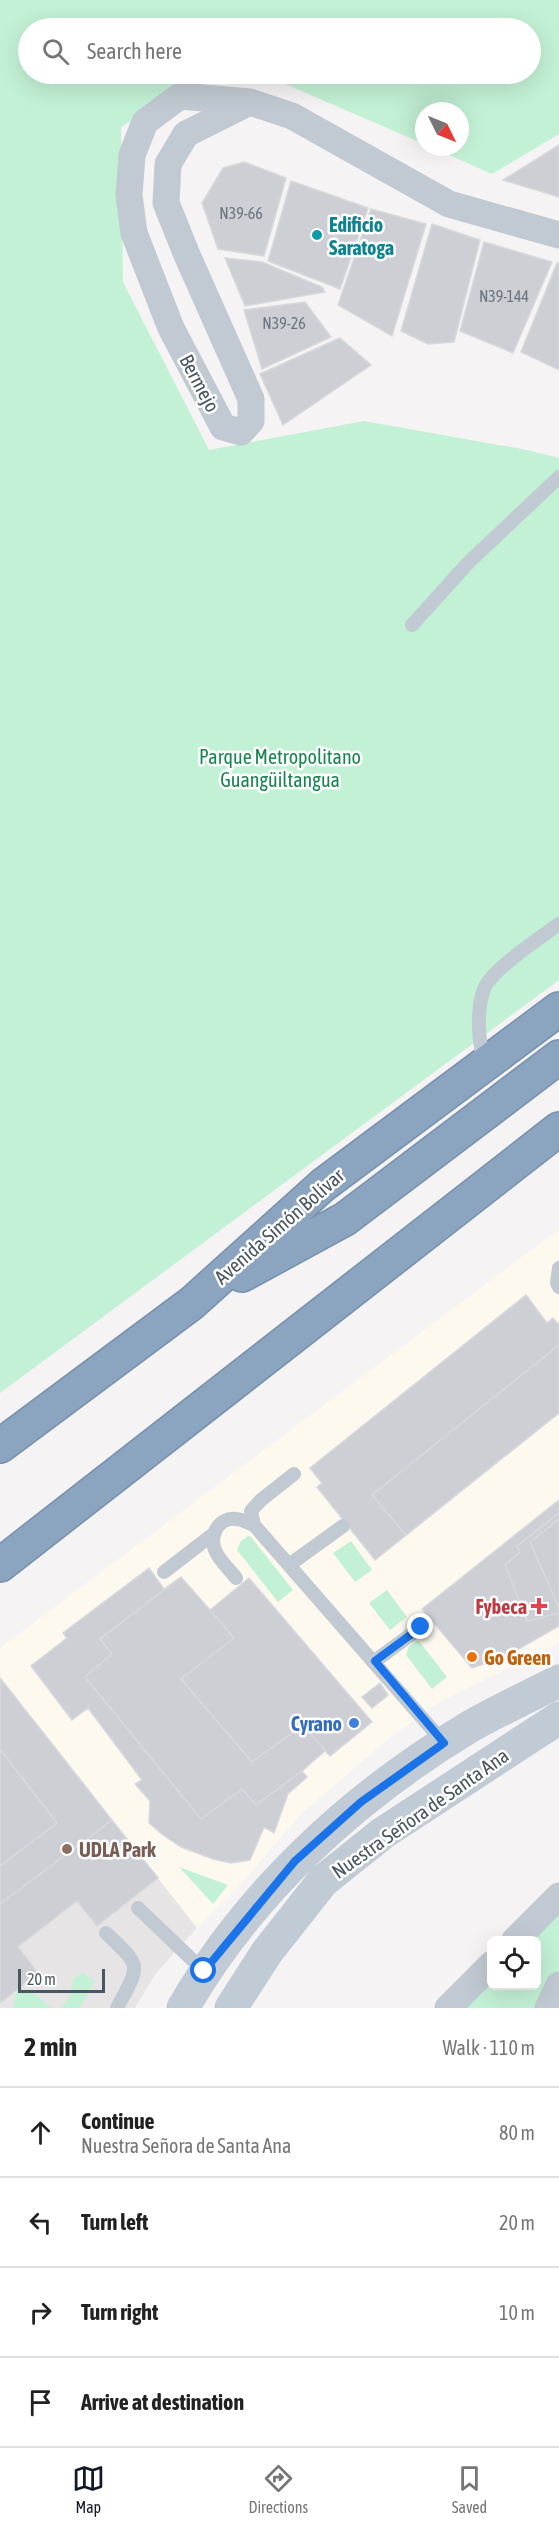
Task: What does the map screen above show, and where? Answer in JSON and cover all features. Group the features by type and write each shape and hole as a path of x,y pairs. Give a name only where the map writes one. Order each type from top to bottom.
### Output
{"highway":[{"name":"Avenida Simón Bolívar","path":"0,1446 192,1303 322,1185 559,1009"},
{"path":"192,1303 345,1219 559,1057"},
{"path":"0,1565 559,1129"}],"street":[{"name":"Bermejo","path":"250,102 186,134 168,164 166,203 251,399 251,421 241,432 223,427 171,328 134,233 129,195 132,155 145,122 180,96 250,102 292,116 449,204 559,234"},
{"name":"Nuestra Señora de Santa Ana","path":"183,2008 204,1971 295,1861 361,1802 468,1728 559,1681"},
{"name":"Nuestra Señora de Santa Ana","path":"231,2008 267,1952 323,1881 393,1827 559,1718"},
{"path":"520,1936 559,1896"},
{"path":"448,2008 487,1969"},
{"path":"548,2008 559,1985"}],"lane":[{"path":"412,625 469,562 559,477"},
{"path":"485,1064 481,1050 479,1014 484,987 502,967 559,924"},
{"path":"559,1268 557,1283 559,1287"},
{"path":"254,1525 251,1512 261,1500 294,1474"},
{"path":"164,1572 213,1535 216,1528 227,1520 237,1518 254,1525 375,1661 444,1743"},
{"path":"289,1565 343,1526"},
{"path":"213,1535 215,1551 236,1578"},
{"path":"375,1661 421,1627"},
{"path":"138,1908 204,1971"},
{"path":"106,1933 131,1957 136,1967 135,1974 117,2008"}],"shaded area":[{"path":"559,1229 559,1643 438,1703 392,1736 301,1814 240,1885 197,1928 0,1677 0,1648"},
{"name":"UDLA Park","path":"0,1677 197,1928 156,1973 135,2008 0,2008"}],"green space":[{"name":"Parque Metropolitano Guangüiltangua","path":"0,0 559,0 559,134 492,174 451,156 469,156 469,102 415,102 415,140 285,84 541,84 541,18 18,18 18,84 196,84 121,127 123,282 209,450 364,421 527,450 559,458 559,980 0,1393"},
{"path":"248,1536 293,1590 278,1602 237,1550 241,1541"},
{"path":"351,1541 372,1570 355,1582 333,1553"},
{"path":"387,1590 407,1617 390,1630 369,1603"},
{"path":"419,1641 447,1677 432,1689 406,1655 409,1646"},
{"path":"179,1867 228,1885 213,1904"},
{"path":"559,1896 559,1985 548,2008 448,2008 487,1968 487,1990 541,1990 541,1936 519,1936"},
{"path":"83,1973 95,1981 80,2008 61,2008 70,1997 73,1979"},
{"path":"23,1989 30,1990 52,2008 13,2008 16,1993"}],"building":[{"path":"559,145 559,197 503,180"},
{"path":"244,162 286,178 264,256 218,249 202,203 223,168"},
{"name":"Edificio Saratoga","path":"291,181 368,208 340,289 268,261"},
{"path":"371,209 426,224 392,336 338,305"},
{"path":"432,224 480,240 454,342 428,344 401,331"},
{"path":"484,242 552,262 513,353 460,331"},
{"path":"225,258 262,262 322,287 325,292 245,306"},
{"path":"557,263 559,264 559,370 521,352"},
{"path":"305,302 331,337 262,369 244,310"},
{"path":"340,338 371,365 283,425 260,374"},
{"path":"526,1295 547,1323 553,1318 559,1325 559,1413 375,1560 317,1487 322,1483 310,1468"},
{"path":"559,1345 559,1413 406,1535 372,1495"},
{"path":"559,1500 559,1626 503,1658 472,1668 422,1609"},
{"path":"559,1513 559,1613 527,1621 505,1565 520,1552 517,1546"},
{"path":"559,1519 559,1608 530,1542"},
{"path":"149,1568 164,1589 181,1577 210,1610 249,1578 372,1722 330,1756 325,1751 302,1771 307,1777 288,1794 274,1833 264,1827 250,1860 231,1863 213,1859 181,1847 149,1823 150,1801 135,1784 142,1780 88,1708 72,1720 31,1666 67,1638 63,1633"},
{"path":"181,1577 210,1610 249,1578 372,1722 330,1756 325,1751 256,1805 242,1789 201,1819 85,1677 112,1654 100,1639"},
{"path":"249,1578 372,1722 330,1756 303,1725 252,1762 181,1679 234,1638 210,1610"},
{"path":"0,1678 112,1820 0,1904"},
{"path":"380,1683 388,1695 372,1708 362,1697"},
{"path":"0,1749 57,1823 0,1866"},
{"path":"112,1820 158,1878 97,1926 77,1901 18,1947 38,1973 0,2003 0,1904"}],"place":[{"name":"Edificio Saratoga","path":"317,235"},
{"name":"Fybeca","path":"539,1606"},
{"name":"Go Green","path":"472,1657"},
{"name":"Cyrano","path":"354,1723"},
{"name":"UDLA Park","path":"67,1849"}],"route":[{"path":"204,1971 295,1861 361,1802 444,1743 375,1661 421,1627"}]}
